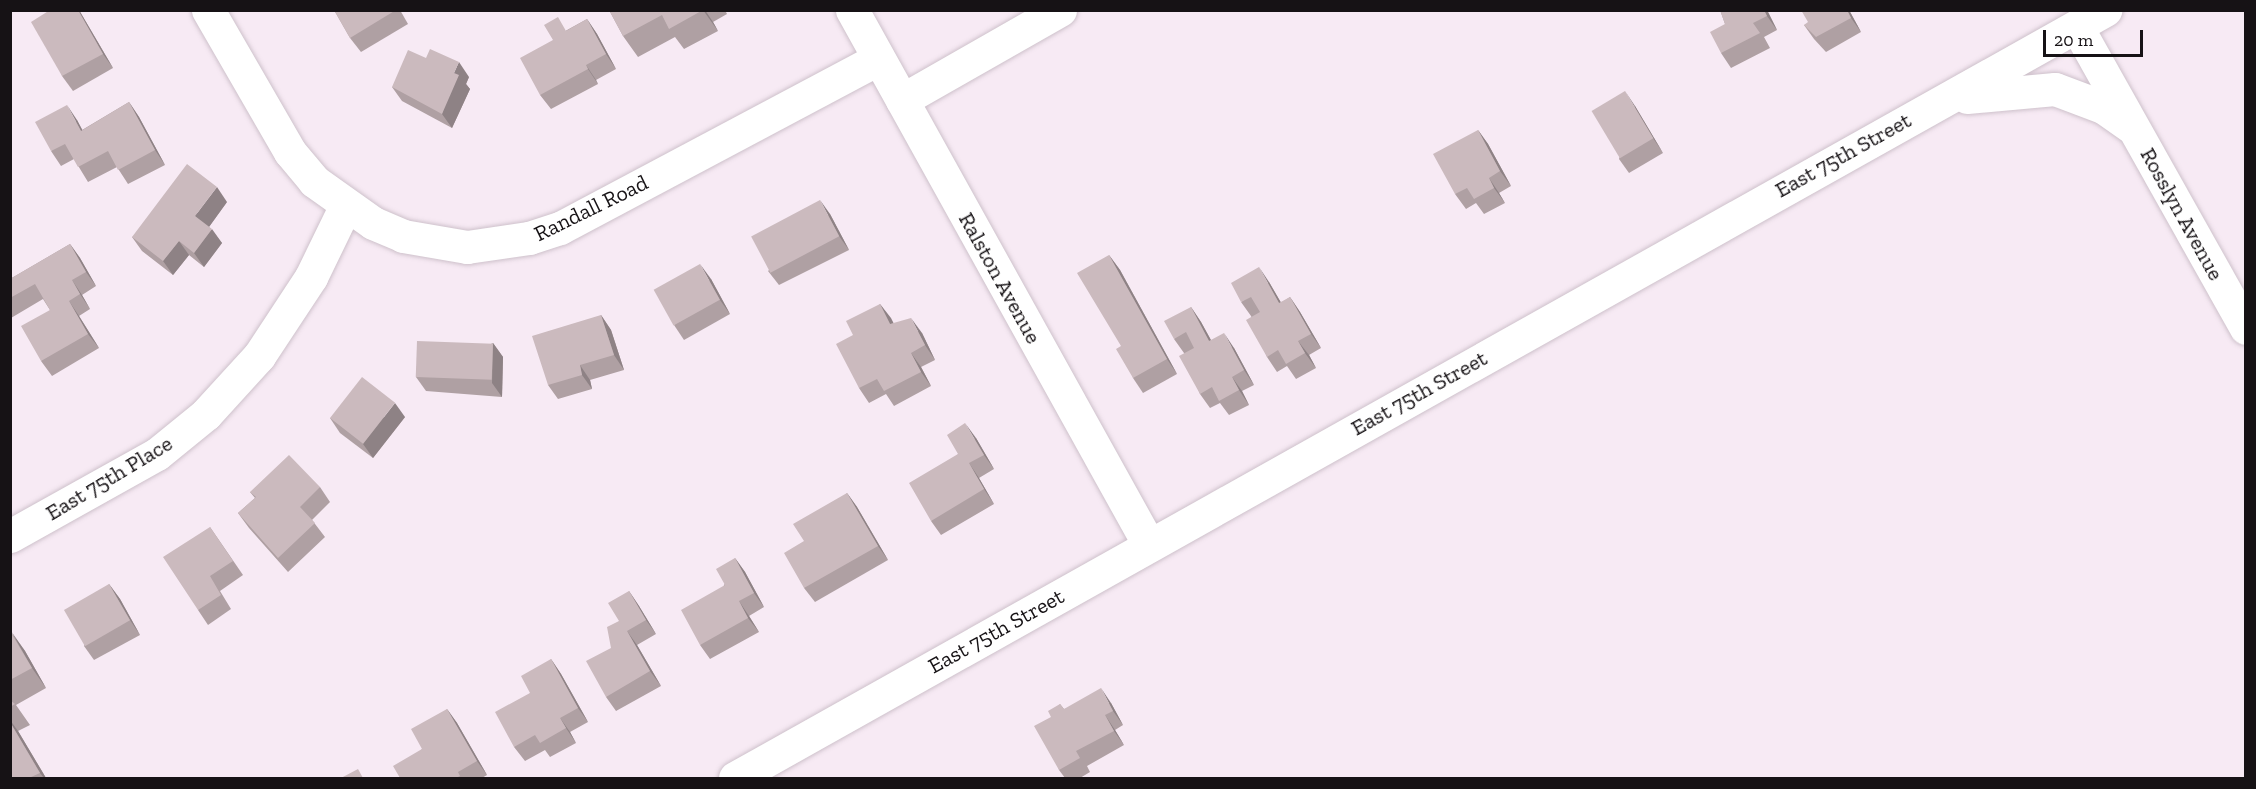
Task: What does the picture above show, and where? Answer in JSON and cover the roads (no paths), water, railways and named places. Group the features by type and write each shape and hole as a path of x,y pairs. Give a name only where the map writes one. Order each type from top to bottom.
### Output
{"street":[{"name":"Randall Road","path":"208,10 290,152 345,207 403,236 467,247 530,238 560,228 878,59"},
{"name":"Ralston Avenue","path":"852,10 1149,545"},
{"path":"902,100 1060,10"},
{"name":"East 75th Street","path":"735,778 2105,10"},
{"name":"Rosslyn Avenue","path":"2077,27 2246,328"},
{"name":"Rosslyn Avenue","path":"1923,112 1984,92 2055,89 2103,107 2136,131"},
{"name":"East 75th Place","path":"10,536 157,454 206,414 259,356 310,277 345,207"}]}
